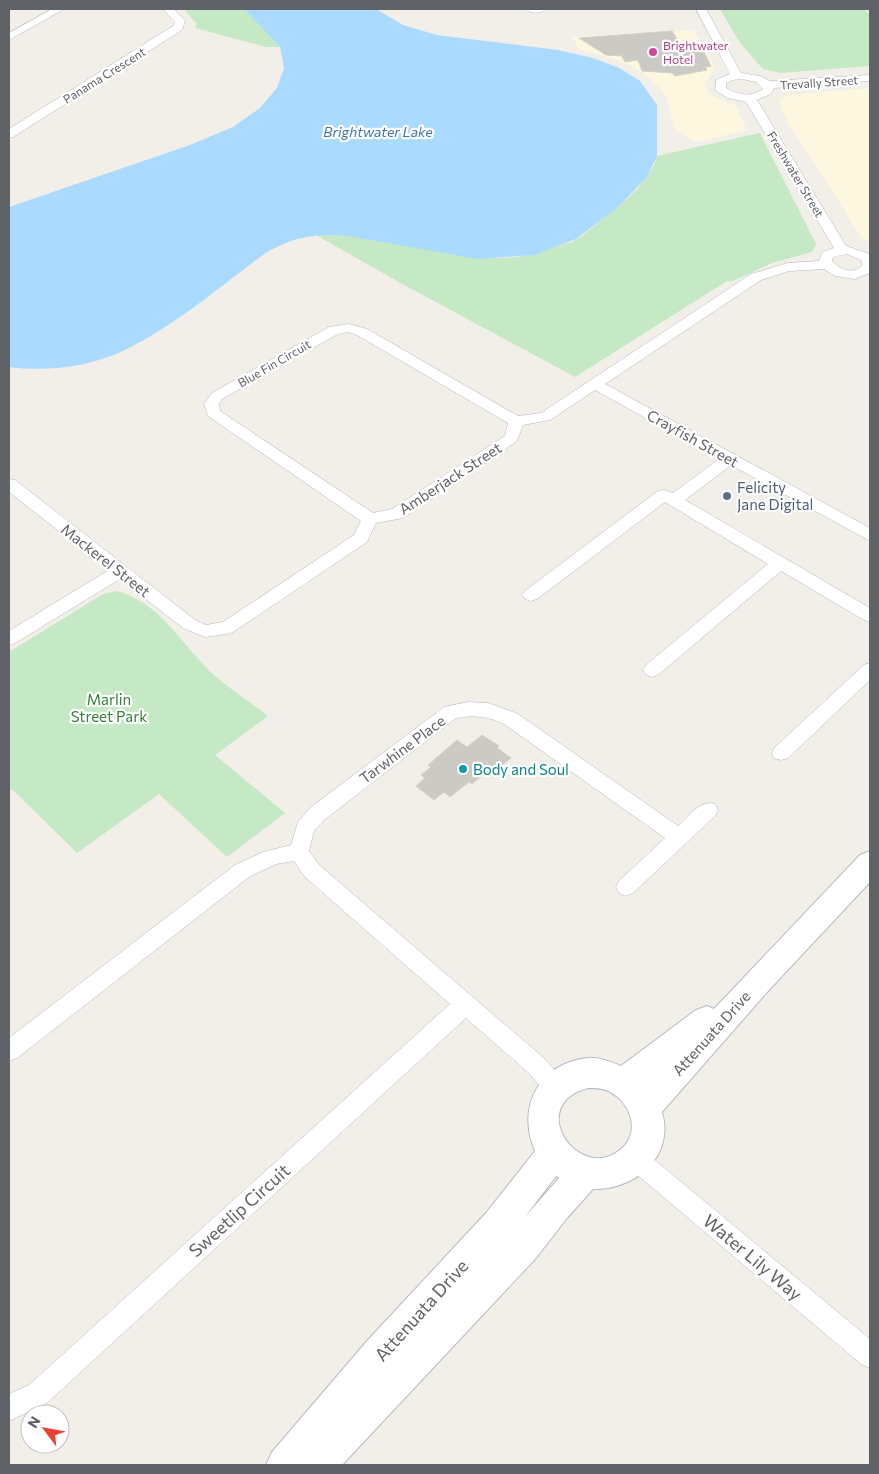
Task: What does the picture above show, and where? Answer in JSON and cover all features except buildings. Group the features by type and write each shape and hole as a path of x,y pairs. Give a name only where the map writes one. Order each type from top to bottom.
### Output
{"street":[{"path":"9,36 59,9"},
{"name":"Panama Crescent","path":"9,134 178,28 180,21 168,9"},
{"path":"531,9 542,9"},
{"path":"701,9 738,76"},
{"path":"738,76 752,77 767,85 767,92 750,98 733,96 721,90 720,82 730,77 738,76"},
{"name":"Trevally Street","path":"767,85 870,78"},
{"name":"Freshwater Street","path":"750,98 842,250"},
{"path":"516,421 545,417 756,277 788,267 826,265 836,272 858,274 868,269 870,261 861,254 842,250 827,255 824,261 826,265"},
{"name":"Blue Fin Circuit","path":"370,519 213,413 211,404 217,396 334,330 349,328 362,332 516,421"},
{"name":"Crayfish Street","path":"595,384 870,534"},
{"name":"Amberjack Street","path":"370,519 397,514 512,438 516,421"},
{"path":"674,501 730,458"},
{"name":"Mackerel Street","path":"9,484 189,624 205,631 227,628 361,538 370,519"},
{"path":"531,595 664,496 870,616"},
{"path":"652,670 780,563"},
{"path":"9,639 120,571"},
{"path":"781,753 870,670"},
{"name":"Tarwhine Place","path":"299,852 305,828 317,814 451,712 474,707 493,710 511,719 679,838"},
{"path":"626,887 708,810"},
{"path":"9,1051 242,871 262,860 285,853 299,852 312,871 538,1067 555,1088"},
{"name":"Attenuata Drive","path":"634,1095 757,982 870,863"},
{"name":"Sweetlip Circuit","path":"9,1408 38,1394 465,1005"},
{"path":"588,1073 607,1075 634,1095 649,1125 646,1143 636,1159 622,1169 604,1174 586,1172 568,1165 554,1152 544,1136 542,1119 546,1102 555,1088 570,1078 588,1073"},
{"name":"Attenuata Drive","path":"285,1465 380,1354 498,1225 554,1152"},
{"name":"Water Lily Way","path":"636,1159 870,1355"},
{"name":"Attenuata Drive","path":"316,1465 524,1246 555,1206 586,1172"}],"shaded area":[{"path":"693,30 715,67 705,83 707,91 715,97 736,106 747,130 696,142 674,128 667,98 659,86 649,77 633,67 611,58 578,49 573,37"},
{"path":"870,88 870,242 862,238 789,124 781,108 780,100 786,96 797,94"}],"green space":[{"path":"184,9 244,9 280,47 266,47 195,28 197,24"},
{"path":"720,9 863,9 870,14 870,66 780,73 763,69 740,43"},
{"path":"760,133 816,244 812,252 772,263 733,281 727,281 575,377 316,235 346,235 376,239 465,256 495,258 525,256 569,243 585,233 624,202 638,188 650,172 657,156"},
{"name":"Marlin Street Park","path":"117,591 144,603 155,612 211,672 268,716 215,755 285,813 227,857 159,794 77,853 9,788 9,652 103,594"}],"water":[{"name":"Brightwater Lake","path":"244,9 376,9 403,25 437,35 558,50 593,58 619,68 640,81 657,105 657,156 647,177 617,208 576,239 535,255 477,259 348,236 325,235 294,240 264,254 214,293 161,330 112,356 68,367 38,369 9,367 9,207 190,145 233,127 260,108 277,88 284,68 280,47"}],"place":[{"name":"Brightwater Hotel","path":"653,52"},
{"name":"Felicity Jane Digital","path":"727,496"},
{"name":"Body and Soul","path":"463,769"}]}
